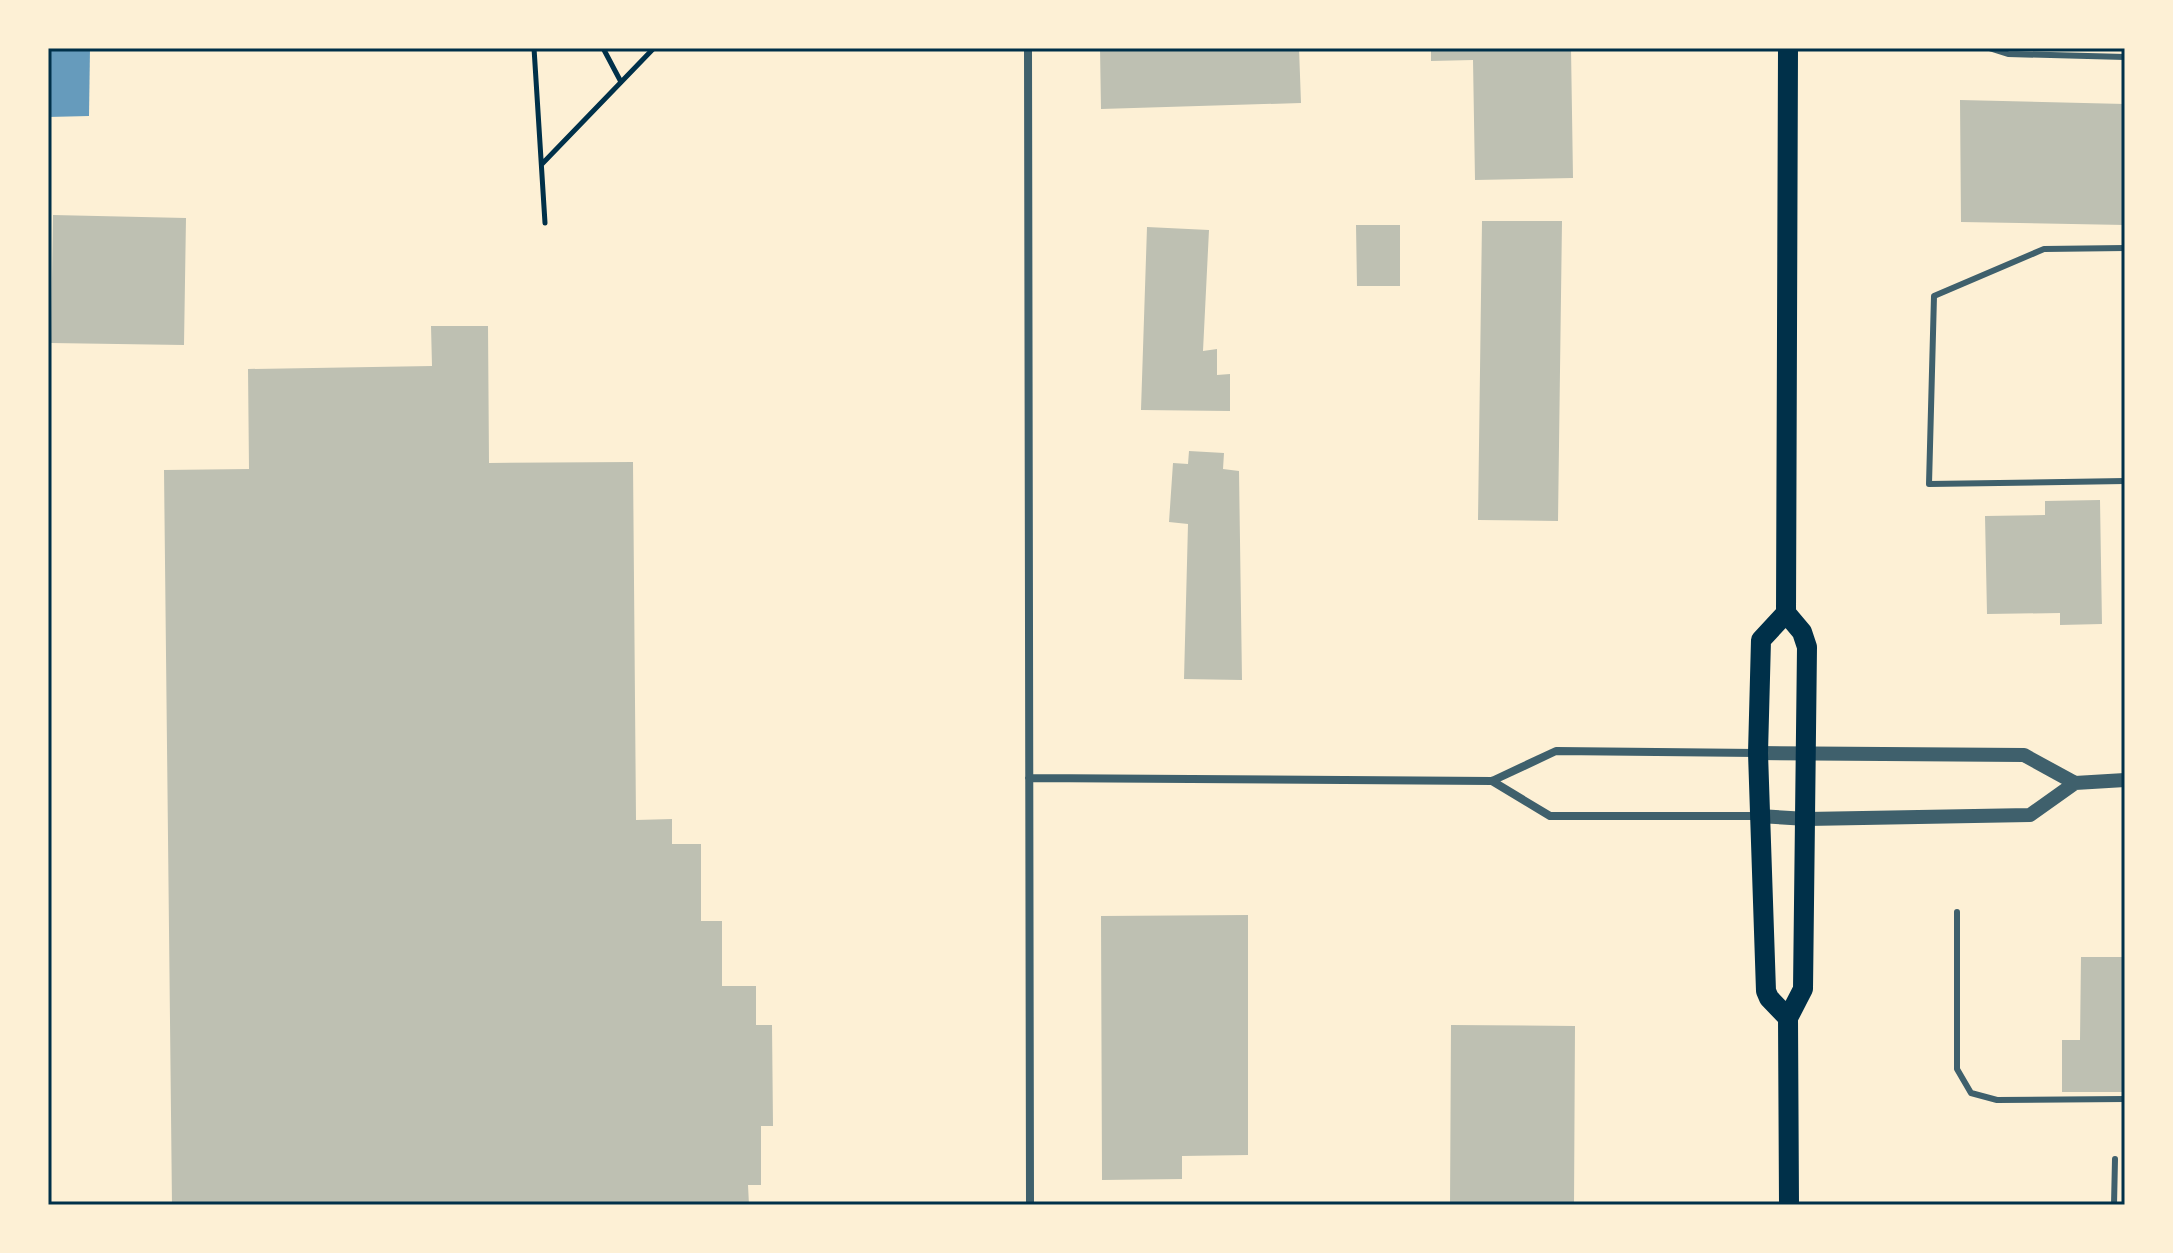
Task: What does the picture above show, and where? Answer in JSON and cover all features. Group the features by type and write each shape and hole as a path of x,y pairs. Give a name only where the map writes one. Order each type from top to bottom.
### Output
{"main road":[{"path":"1788,48 1786,613 1802,632 1807,647 1803,989 1788,1018 1789,1205"},
{"path":"1786,613 1761,640 1758,753 1766,991 1788,1018"}],"street":[{"path":"1028,48 1030,1205"},
{"path":"1029,778 1492,781 1556,751 2024,755 2075,783"},
{"path":"1492,781 1550,816 1759,816 1807,819 2030,815 2075,783 2125,780"}],"lane":[{"path":"1989,48 2008,54 2069,52 2125,57"},
{"path":"2125,248 2044,249 1934,296 1929,484 2125,481"},
{"path":"1957,912 1957,1069 1971,1093 1997,1100 2125,1099"},
{"path":"2114,1205 2115,1159"}],"path":[{"path":"534,48 545,223"},
{"path":"603,48 621,82"},
{"path":"541,165 654,48"}],"water":[{"path":"48,48 90,48 89,116 48,117"}],"building":[{"path":"1100,48 1299,48 1301,103 1101,109"},
{"path":"1431,48 1571,48 1573,178 1475,180 1473,60 1431,61"},
{"path":"1960,100 2125,104 2125,225 1961,222"},
{"path":"53,215 186,218 184,345 51,343"},
{"path":"1482,221 1562,221 1558,521 1478,520"},
{"path":"1356,225 1400,225 1400,286 1357,286"},
{"path":"1147,227 1209,230 1203,351 1217,349 1217,375 1230,374 1230,411 1141,410"},
{"path":"431,326 488,326 489,463 633,462 636,820 672,819 672,844 701,844 701,921 722,921 722,986 756,986 756,1025 772,1025 773,1126 761,1126 761,1185 748,1185 749,1205 172,1205 164,470 249,469 248,369 432,366"},
{"path":"1189,451 1224,453 1223,469 1239,471 1242,680 1184,679 1188,524 1169,522 1173,463 1188,464"},
{"path":"2100,500 2102,624 2060,625 2060,613 1987,614 1985,516 2045,515 2045,501"},
{"path":"1248,915 1248,1155 1182,1156 1182,1179 1102,1180 1101,916"},
{"path":"2081,957 2125,957 2125,1092 2062,1092 2062,1040 2080,1040"},
{"path":"1451,1025 1575,1026 1574,1205 1450,1205"}]}
